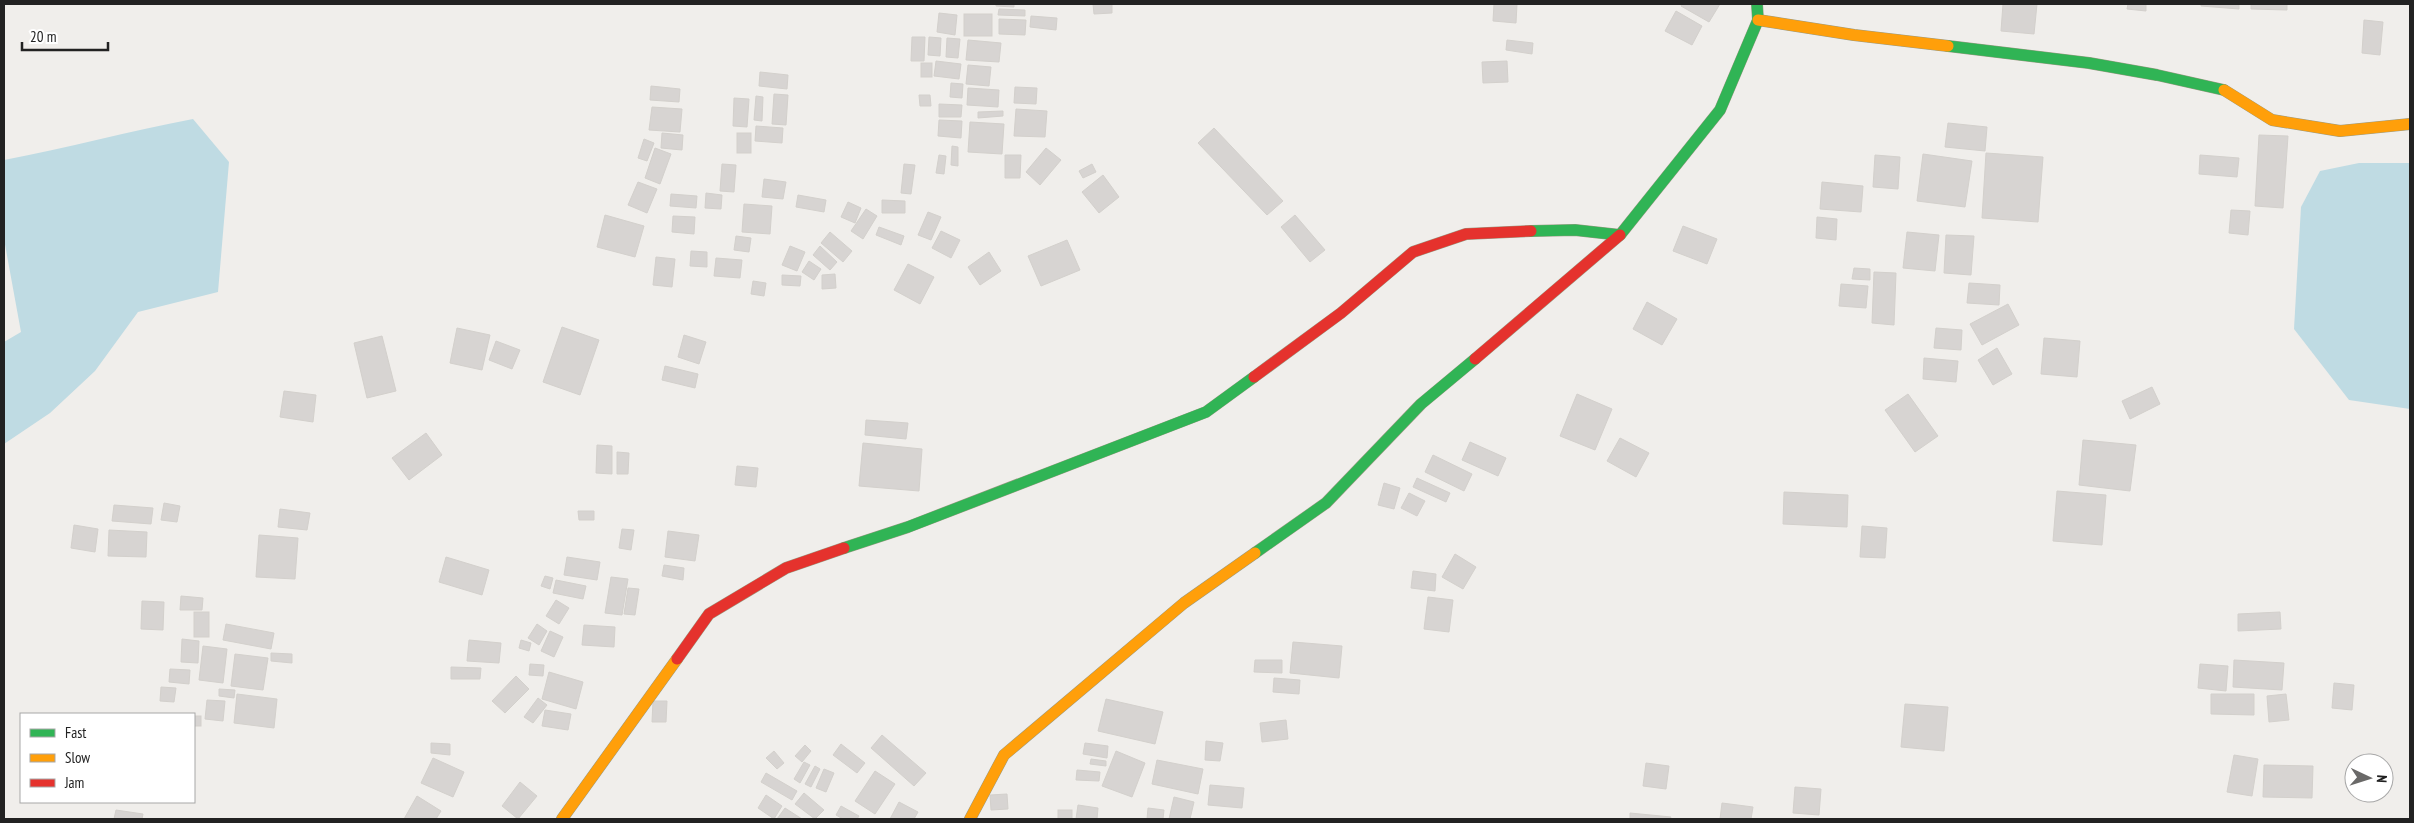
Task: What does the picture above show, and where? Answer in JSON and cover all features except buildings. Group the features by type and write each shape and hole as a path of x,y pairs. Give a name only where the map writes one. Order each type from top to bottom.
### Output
{"street":[{"path":"970,819 1004,755 1184,603 1326,503 1422,404 1620,235 1720,110 1758,20 1757,4"},
{"path":"1758,20 1854,35 2089,63 2157,75 2220,88 2272,120 2340,131 2410,124"},
{"path":"562,819 709,614 786,568 908,527 1206,412 1341,313 1413,252 1466,234 1496,231 1575,230 1620,235"}],"water":[{"path":"193,119 229,162 218,292 138,312 95,371 50,413 4,444 4,342 21,332 4,239 4,160"},
{"path":"2359,163 2410,163 2410,409 2349,400 2294,329 2301,207 2320,171"}],"traffic: fast":[{"path":"1531,231 1575,230 1620,235 1720,110 1758,20 1757,4"},
{"path":"1948,46 2089,63 2157,75 2224,90"},
{"path":"1255,553 1326,503 1421,404 1475,359"},
{"path":"844,548 908,527 1206,412 1254,377"}],"traffic: slow":[{"path":"1758,20 1854,35 1948,46"},
{"path":"2224,90 2272,120 2340,131 2410,124"},
{"path":"970,819 1004,755 1184,603 1255,553"},
{"path":"562,819 677,659"}],"traffic: jam":[{"path":"1254,377 1341,313 1413,252 1466,234 1531,231"},
{"path":"1475,359 1620,235"},
{"path":"677,659 709,614 786,568 844,548"}]}
